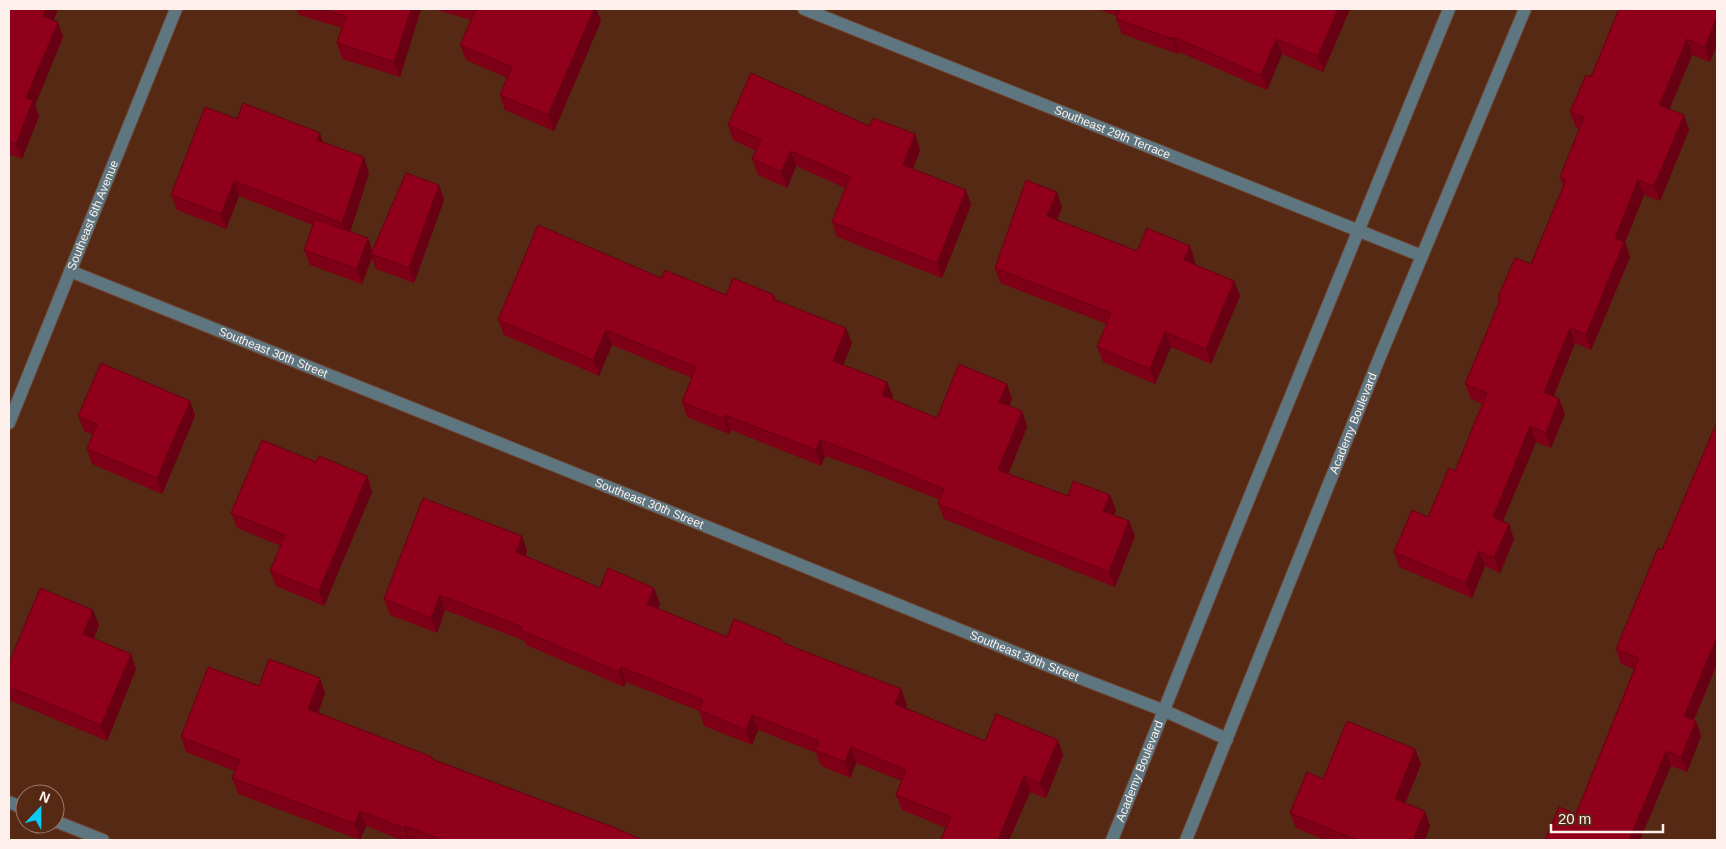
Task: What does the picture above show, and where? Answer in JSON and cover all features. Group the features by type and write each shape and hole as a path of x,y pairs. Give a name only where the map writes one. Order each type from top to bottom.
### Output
{"street":[{"name":"Southeast 6th Avenue","path":"9,423 176,9"},
{"name":"Southeast 29th Terrace","path":"804,9 1422,256"},
{"name":"Academy Boulevard","path":"1112,840 1232,540 1449,9"},
{"name":"Academy Boulevard","path":"1186,840 1379,359 1525,9"},
{"name":"Southeast 30th Street","path":"70,271 1041,663 1165,711 1227,739"},
{"path":"65,825 103,840"}],"building":[{"path":"9,9 46,9 43,16 58,22 26,98 33,100 16,144 9,141"},
{"path":"322,9 411,9 394,62 337,43 346,16"},
{"path":"476,9 594,9 548,115 500,95 512,67 460,45"},
{"path":"1120,9 1338,9 1318,56 1276,39 1261,75 1174,37 1173,39 1116,19"},
{"path":"1619,9 1717,9 1717,16 1705,47 1687,39 1659,105 1684,115 1654,186 1638,180 1615,238 1624,242 1586,335 1570,328 1544,392 1559,399 1546,433 1530,426 1493,517 1509,524 1494,558 1479,551 1466,583 1394,552 1412,510 1428,517 1449,468 1455,471 1487,393 1465,384 1501,298 1498,297 1515,258 1531,264 1566,180 1560,177 1584,117 1570,112 1586,75 1591,77"},
{"path":"751,73 869,126 873,118 915,134 903,165 966,190 937,263 832,222 850,177 791,151 781,172 752,159 761,140 728,125"},
{"path":"243,103 320,133 317,140 364,157 342,223 234,181 221,214 171,195 205,107 237,119"},
{"path":"406,173 439,185 409,268 371,254"},
{"path":"1026,180 1057,192 1047,216 1137,251 1147,228 1190,246 1184,260 1234,281 1206,349 1165,332 1150,369 1097,347 1111,313 995,268"},
{"path":"315,219 368,238 357,269 304,250"},
{"path":"538,225 661,278 665,270 726,295 733,278 774,295 773,299 846,328 833,361 887,382 882,395 937,418 959,364 1007,384 999,402 1022,411 998,470 1068,496 1073,481 1110,495 1103,511 1129,521 1109,572 938,504 944,489 859,454 820,440 816,450 725,415 724,419 682,402 696,367 606,330 593,360 498,320"},
{"path":"101,363 190,401 157,478 87,449 97,424 78,416"},
{"path":"1717,422 1717,637 1684,716 1696,721 1681,757 1666,751 1629,840 1545,840 1559,807 1576,814 1639,658 1616,649 1658,548 1662,550"},
{"path":"262,440 316,462 319,456 367,476 319,591 270,571 285,535 231,513"},
{"path":"423,498 522,536 516,552 600,588 608,568 654,588 647,604 727,637 734,619 782,639 781,642 901,689 895,704 985,741 996,714 1058,740 1040,783 1024,776 998,840 944,840 941,839 951,817 896,795 906,770 851,747 845,762 815,750 819,741 752,715 746,730 699,710 703,700 621,667 619,672 521,630 522,627 440,595 431,618 384,599"},
{"path":"40,588 93,610 83,634 131,654 101,725 9,687 9,663"},
{"path":"269,659 320,678 308,709 432,757 431,759 643,840 443,840 405,826 404,828 360,811 355,824 232,778 240,760 181,737 208,667 259,686"},
{"path":"1347,721 1415,749 1395,799 1425,811 1413,840 1357,840 1290,813 1307,772 1323,779"}]}
